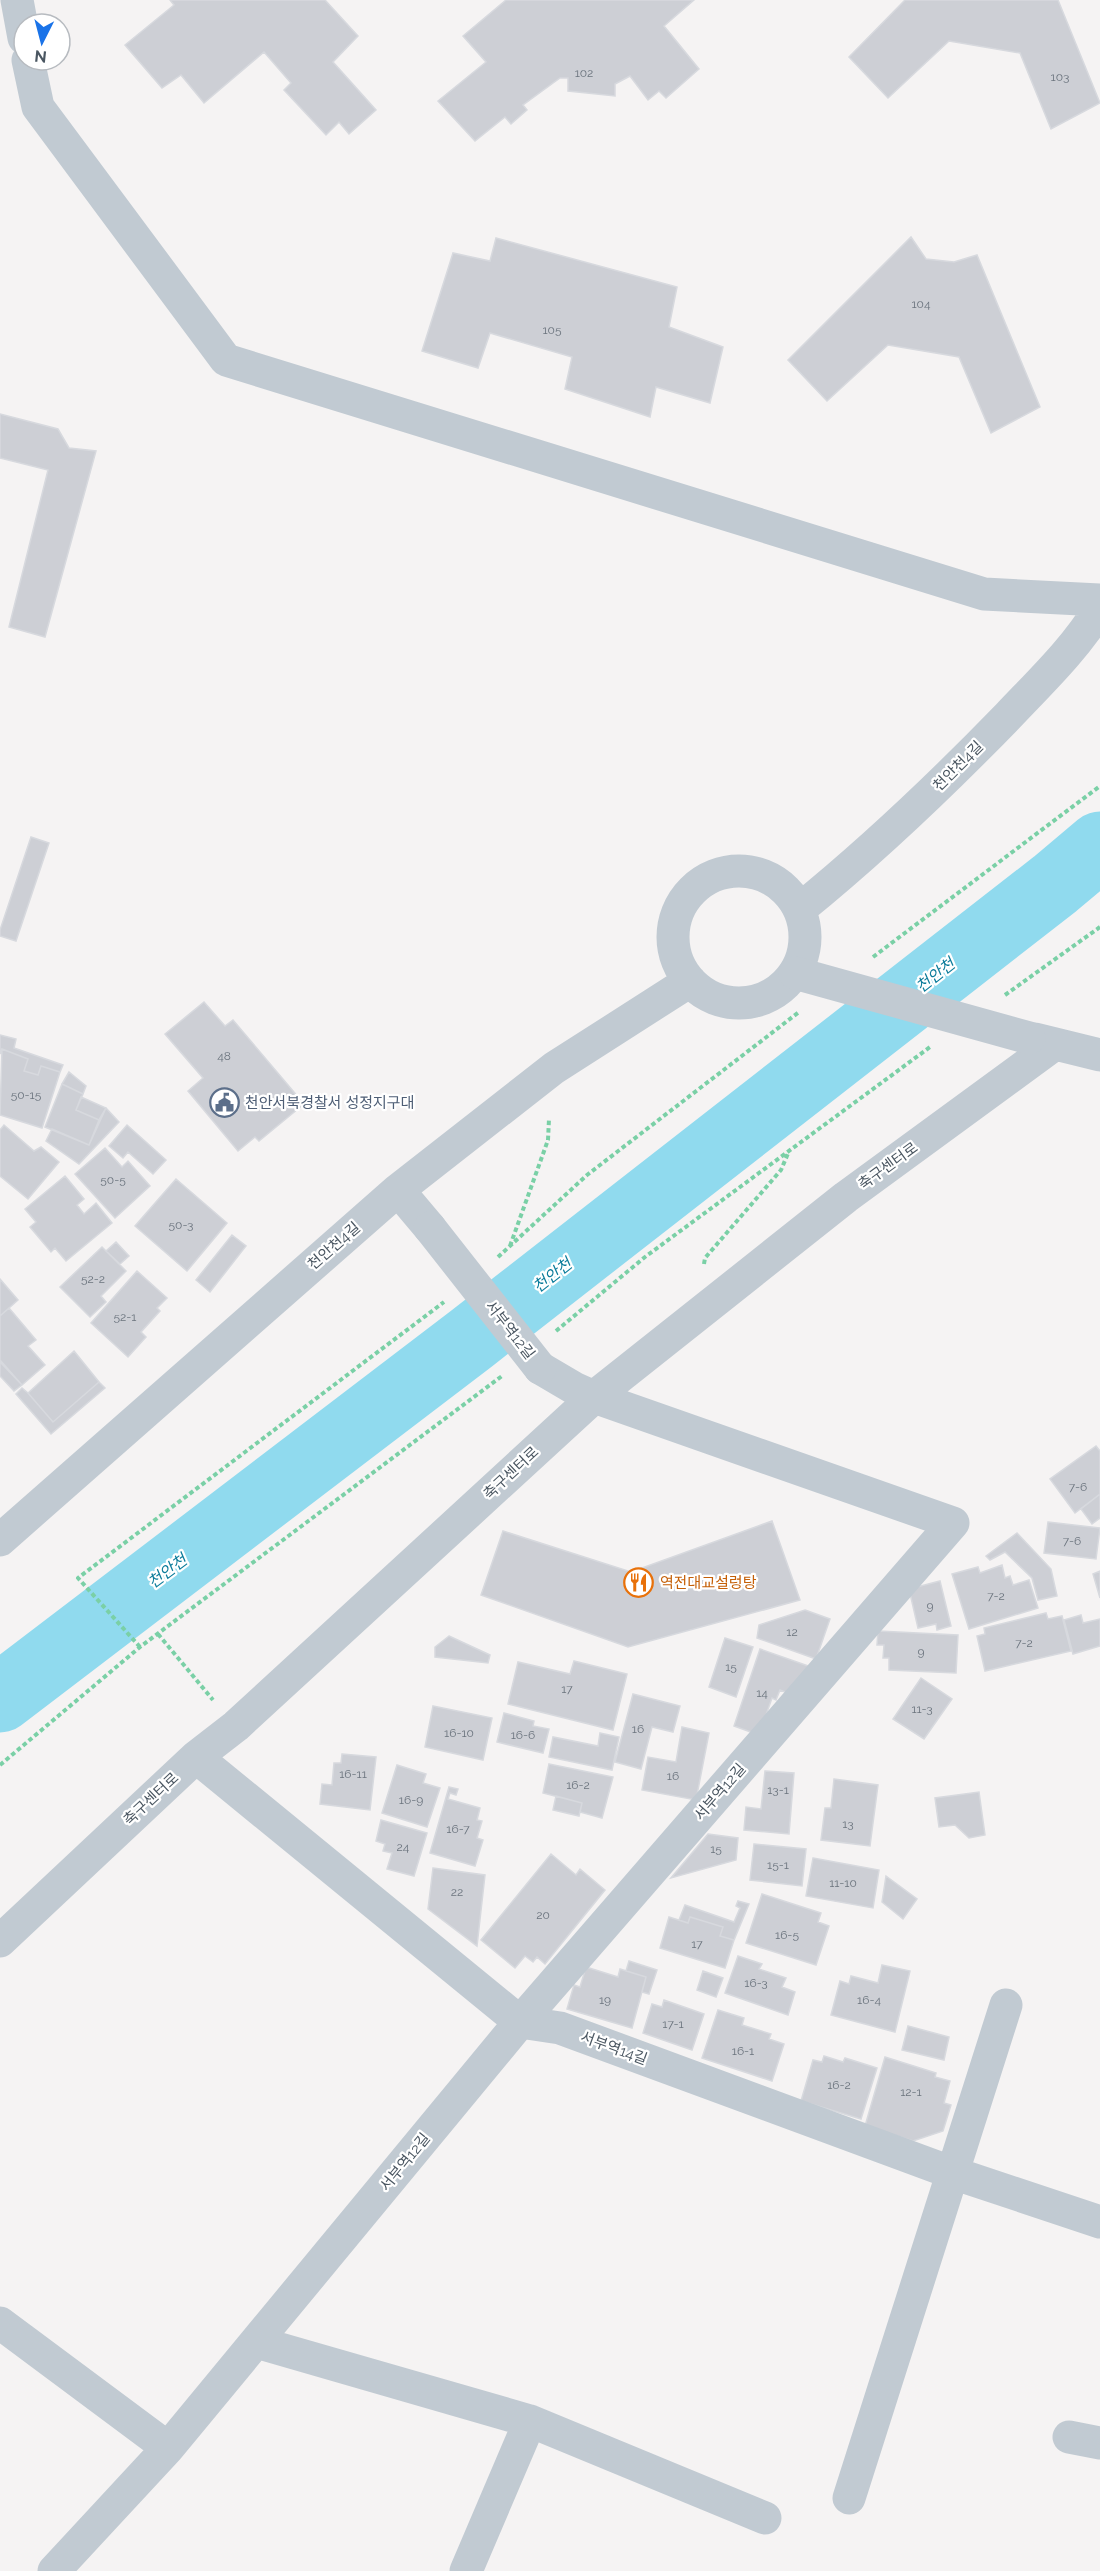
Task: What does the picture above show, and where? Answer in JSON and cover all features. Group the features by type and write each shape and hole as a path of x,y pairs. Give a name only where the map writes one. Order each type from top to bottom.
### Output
{"street":[{"path":"31,72 38,107 226,360 984,594 1100,600"},
{"name":"천안천4길","path":"800,909 857,864 950,775 1082,638 1100,608"},
{"path":"746,870 769,877 787,891 800,909 806,931 804,952 795,973 773,993 745,1003 724,1001 706,994 690,981 678,962 673,940 675,917 686,897 703,881 724,872 746,870"},
{"path":"795,973 1100,1055"},
{"name":"천안천4길","path":"0,1540 398,1190 554,1068 690,981"},
{"name":"축구센터로","path":"0,1941 196,1757 236,1726 594,1397 1042,1041"},
{"name":"서부역12길","path":"54,2571 168,2448 520,2022 953,1523 574,1389 540,1368 398,1190"},
{"path":"196,1757 520,2022"},
{"path":"849,2498 1006,2005"},
{"name":"서부역14길","path":"520,2022 560,2028 953,2173 1100,2222"},
{"path":"0,2323 168,2448"},
{"path":"256,2342 530,2421 765,2518"},
{"path":"465,2571 530,2421"}],"path":[{"path":"866,962 1100,786"},
{"path":"492,1262 587,1175 800,1011"},
{"path":"510,1247 548,1140 554,1068"},
{"path":"697,1315 705,1258 781,1170 790,1149"},
{"path":"140,1647 78,1578 447,1300"},
{"path":"158,1634 236,1726"}],"building":[{"path":"170,0 325,0 358,36 333,62 376,110 349,134 339,122 326,135 284,90 291,83 264,52 204,103 181,75 162,88 125,45 174,5"},
{"path":"506,0 694,0 664,26 699,69 666,98 659,91 648,100 630,76 615,84 615,96 568,91 568,78 560,78 523,105 527,110 511,124 505,117 475,141 438,101 486,62 463,36"},
{"path":"905,0 1058,0 1100,103 1051,129 1020,53 949,41 888,98 849,57"},
{"path":"911,237 926,259 954,262 977,255 1040,407 991,433 959,357 888,345 827,401 788,360"},
{"path":"496,238 677,287 669,327 723,347 710,403 656,387 650,417 565,389 572,357 490,333 478,368 422,351 453,253 490,261"},
{"path":"0,414 58,429 69,448 96,451 45,637 9,627 48,470 0,458"},
{"path":"31,837 49,843 16,941 0,936 0,930"},
{"path":"204,1002 225,1026 233,1020 304,1104 259,1141 255,1137 238,1151 188,1091 203,1078 165,1034"},
{"path":"0,1035 16,1039 14,1048 63,1065 60,1072 41,1066 38,1075 24,1071 28,1059 2,1049 0,1054"},
{"path":"2,1049 28,1059 24,1071 38,1075 41,1066 60,1072 42,1128 0,1115"},
{"path":"69,1072 86,1086 83,1094 62,1084"},
{"path":"62,1084 83,1094 76,1110 99,1120 89,1145 45,1127"},
{"path":"81,1097 106,1108 99,1120 76,1110"},
{"path":"106,1108 119,1122 79,1164 46,1141 52,1129 89,1145"},
{"path":"4,1125 34,1151 41,1147 59,1162 28,1199 0,1176 0,1130"},
{"path":"127,1125 166,1160 153,1174 128,1152 123,1158 109,1146"},
{"path":"105,1148 122,1167 128,1161 150,1186 115,1218 75,1174"},
{"path":"65,1176 84,1199 77,1205 84,1214 96,1203 112,1223 66,1261 55,1248 51,1252 30,1227 36,1222 25,1209"},
{"path":"176,1179 227,1223 187,1271 135,1226"},
{"path":"232,1235 246,1246 210,1292 196,1280"},
{"path":"116,1242 129,1256 120,1264 106,1251"},
{"path":"102,1247 126,1271 101,1296 106,1302 90,1317 60,1287"},
{"path":"137,1271 167,1298 157,1308 160,1311 141,1332 146,1337 128,1357 91,1323"},
{"path":"0,1279 18,1300 0,1316"},
{"path":"9,1308 36,1340 28,1346 45,1365 22,1385 0,1360 0,1316"},
{"path":"74,1351 99,1382 53,1422 28,1393"},
{"path":"0,1362 22,1385 14,1391 0,1376"},
{"path":"99,1382 105,1388 51,1434 16,1394 22,1388 53,1422"},
{"path":"1096,1446 1100,1451 1100,1494 1075,1513 1050,1479"},
{"path":"1100,1494 1100,1518 1092,1524 1081,1509"},
{"name":"역전대교설렁탕","path":"772,1521 800,1600 628,1647 481,1595 503,1531 631,1572"},
{"path":"1048,1522 1100,1528 1096,1559 1044,1553"},
{"path":"1017,1533 1051,1569 1057,1596 1038,1600 1032,1578 1005,1552 990,1560 986,1556"},
{"path":"1002,1565 1005,1578 1010,1576 1013,1585 1029,1580 1038,1608 969,1629 952,1574 978,1567 980,1573"},
{"path":"1100,1571 1100,1598 1093,1574"},
{"path":"940,1581 951,1626 937,1630 936,1624 918,1628 909,1589"},
{"path":"805,1610 830,1619 816,1659 757,1638 759,1625"},
{"path":"1046,1613 1048,1619 1062,1616 1071,1651 985,1671 977,1636 985,1634 984,1628"},
{"path":"1081,1615 1083,1623 1100,1619 1100,1646 1073,1654 1064,1620"},
{"path":"878,1631 958,1635 956,1673 889,1670 889,1658 883,1658 884,1645 877,1645"},
{"path":"449,1636 490,1655 488,1663 435,1657 435,1647"},
{"path":"725,1638 753,1647 736,1697 709,1687"},
{"path":"760,1649 811,1667 795,1696 780,1690 776,1700 772,1698 759,1735 734,1726"},
{"path":"574,1661 627,1674 613,1730 508,1704 518,1662 570,1674"},
{"path":"921,1678 952,1699 924,1739 893,1719"},
{"path":"633,1694 680,1706 673,1732 652,1727 641,1769 615,1762"},
{"path":"433,1706 492,1718 483,1760 425,1747"},
{"path":"504,1713 534,1721 533,1726 549,1729 543,1753 497,1742"},
{"path":"682,1727 709,1733 696,1800 642,1790 648,1757 676,1762"},
{"path":"600,1733 619,1737 612,1770 549,1757 553,1737 598,1746"},
{"path":"342,1754 376,1757 370,1810 320,1804 322,1784 332,1785 334,1763 341,1763"},
{"path":"549,1764 613,1777 602,1818 580,1812 582,1803 543,1793"},
{"path":"397,1765 426,1774 423,1783 440,1788 427,1827 382,1813"},
{"path":"765,1771 794,1773 789,1834 744,1830 746,1807 761,1809"},
{"path":"834,1779 878,1785 870,1846 821,1840 825,1808 831,1808"},
{"path":"449,1787 458,1789 456,1795 450,1793 448,1799 480,1808 477,1820 482,1821 477,1838 483,1840 475,1866 430,1853"},
{"path":"979,1792 985,1835 969,1838 955,1825 939,1827 935,1798"},
{"path":"556,1796 582,1803 579,1816 553,1810"},
{"path":"381,1820 427,1833 414,1876 387,1869 392,1853 383,1851 385,1844 376,1841"},
{"path":"708,1834 738,1838 736,1860 671,1878"},
{"path":"754,1844 806,1849 802,1886 750,1880"},
{"path":"551,1854 576,1875 580,1869 605,1890 545,1964 537,1957 533,1962 525,1956 515,1968 481,1940"},
{"path":"813,1858 879,1870 873,1908 806,1896"},
{"path":"433,1868 485,1875 477,1946 428,1909"},
{"path":"886,1876 917,1899 903,1919 882,1902"},
{"path":"762,1894 821,1913 818,1922 829,1926 816,1965 746,1943"},
{"path":"738,1901 749,1904 734,1940 720,1936 723,1927 690,1917 688,1923 679,1920 685,1905 734,1922 740,1908 736,1906"},
{"path":"669,1917 688,1923 690,1917 723,1927 720,1936 734,1940 725,1968 660,1948"},
{"path":"738,1956 762,1964 759,1969 786,1978 782,1987 795,1992 788,2015 725,1993"},
{"path":"629,1961 657,1970 649,1994 642,1992 646,1977 626,1971"},
{"path":"882,1965 910,1971 895,2032 831,2015 840,1981 849,1984 851,1976 878,1983"},
{"path":"586,1967 618,1977 620,1969 646,1977 632,2028 567,2009 574,1985 580,1987"},
{"path":"703,1971 723,1978 716,1997 697,1990"},
{"path":"664,2000 704,2014 692,2050 643,2033 652,2004 662,2007"},
{"path":"718,2010 744,2018 742,2025 771,2034 769,2039 784,2044 772,2081 702,2058"},
{"path":"908,2026 949,2037 944,2060 902,2050"},
{"path":"824,2056 843,2062 845,2058 877,2068 861,2119 801,2101 813,2060 822,2062"},
{"path":"885,2057 936,2073 935,2077 950,2081 944,2103 951,2105 943,2131 913,2141 865,2126"}],"waterway":[{"name":"천안천","path":"0,1698 471,1339 1055,884 1100,846"}],"place":[{"name":"천안서북경찰서 성정지구대","path":"224,1103"},
{"name":"역전대교설렁탕","path":"639,1583"}]}
